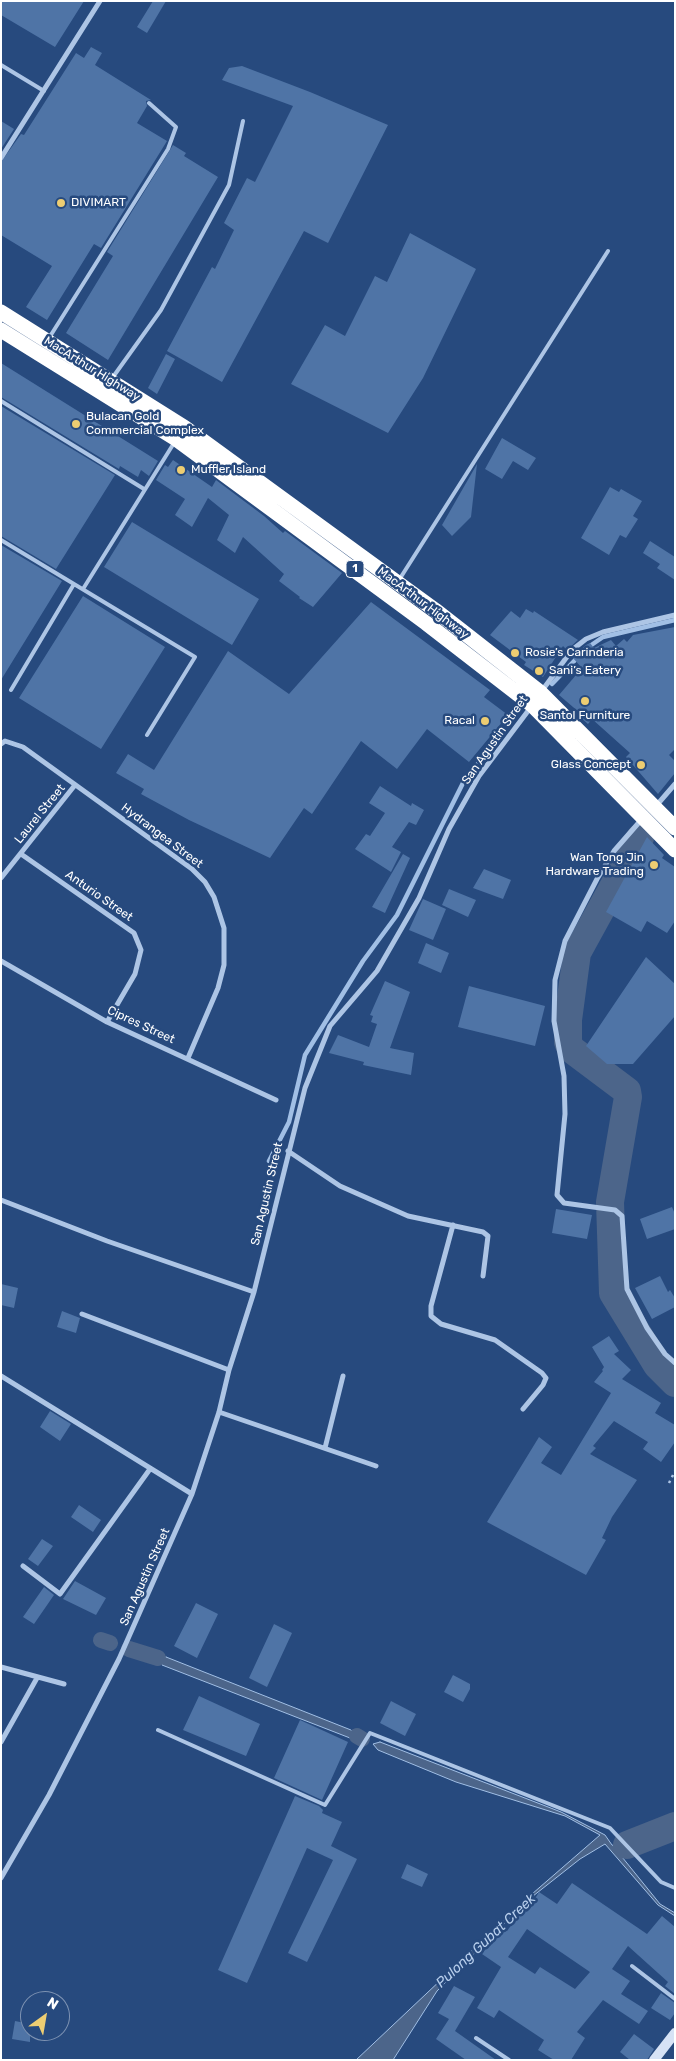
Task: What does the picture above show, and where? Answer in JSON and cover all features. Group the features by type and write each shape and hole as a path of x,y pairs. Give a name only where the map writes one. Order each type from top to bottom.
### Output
{"highway":[{"name":"MacArthur Highway","path":"1,312 111,380 180,433 392,588 536,699 649,813 675,850"},
{"name":"MacArthur Highway","path":"1,330 103,394 180,433"},
{"name":"MacArthur Highway","path":"649,813 675,828"}],"street":[{"path":"1,158 100,1"},
{"name":"San Agustin Street","path":"1,1878 49,1795 119,1659 192,1494 219,1412 229,1370 254,1292 305,1088 330,1026 377,971 419,898 449,829 479,776 572,650 586,639 603,632 675,615"},
{"name":"Hydrangea Street","path":"1,744 5,741 22,747 192,869 205,882 214,897 224,928 224,965 218,988 188,1058"},
{"path":"675,784 614,850 565,941 556,980 554,1021 564,1076 565,1114 557,1195 564,1203 615,1210 622,1216 627,1289 647,1328 665,1354 675,1363"},
{"name":"Laurel Street","path":"1,878 75,786"},
{"name":"Anturio Street","path":"21,854 134,933 141,950 135,974 107,1022"},
{"name":"Cipres Street","path":"1,961 107,1022 276,1100"},
{"path":"288,1151 340,1186 408,1216 483,1232 488,1236 484,1276"},
{"path":"1,1200 107,1241 254,1292"},
{"path":"452,1225 431,1306 432,1316 441,1324 495,1340 542,1373 546,1378 523,1409"},
{"path":"82,1314 229,1370"},
{"path":"1,1376 192,1494"},
{"path":"325,1448 343,1376"},
{"path":"219,1412 376,1466"},
{"path":"23,1566 60,1594 150,1468"},
{"path":"1,1667 64,1684"},
{"path":"1,1742 37,1678"},
{"path":"654,2060 675,2033"}],"lane":[{"path":"1,65 45,91"},
{"path":"40,354 168,149 176,127 149,103"},
{"path":"103,394 161,310 229,185 243,121"},
{"path":"392,588 438,521 608,251"},
{"path":"1,401 144,489"},
{"path":"83,589 180,433"},
{"path":"1,540 195,657 147,735"},
{"path":"11,690 74,584"},
{"path":"158,1730 325,1805 370,1733 610,1828 661,1882 675,1888"},
{"path":"632,1966 675,1999"},
{"path":"476,2038 509,2060"}],"path":[{"path":"669,1483 675,1471"}],"water":[{"path":"166,1657 351,1730 357,1736 350,1738 162,1665 158,1658"},
{"path":"380,1742 561,1812 605,1835 612,1845 618,1848 618,1852 660,1904 675,1913 675,1916 658,1905 605,1844 580,1859 528,1900 437,1991 393,2060 356,2060 532,1894 600,1835 565,1816 456,1782 378,1750 373,1744"},
{"path":"675,1824 675,1833 641,1846 632,1843 636,1838"}],"building":[{"path":"1,1 84,1 55,47 1,15"},
{"path":"153,1 166,1 147,33 137,27"},
{"name":"DIVIMART","path":"91,47 102,53 95,65 151,100 146,101 147,106 137,123 167,141 101,248 94,244 47,320 26,307 52,266 1,235 1,162 21,134 24,135 76,53 84,58"},
{"path":"242,66 388,125 328,243 304,231 222,382 167,351 212,267 215,269 234,230 224,223 247,178 255,182 293,106 222,80 229,68"},
{"path":"1,121 14,129 1,149"},
{"path":"173,145 186,153 184,156 218,177 108,360 66,333 113,256 107,252"},
{"path":"410,233 476,269 423,378 388,433 291,384 325,325 345,336 375,276 387,282"},
{"path":"166,354 175,359 157,394 148,388"},
{"name":"Bulacan Gold Commercial Complex","path":"1,363 158,461 149,476 141,470 138,477 120,466 119,469 1,397"},
{"path":"1,406 115,475 56,569 1,536"},
{"path":"502,438 536,458 528,470 513,461 502,479 485,469"},
{"path":"173,460 212,487 216,480 264,516 283,533 285,531 342,573 313,607 279,581 284,574 243,537 235,553 217,540 229,515 208,498 192,527 175,515 185,499 156,480 165,465 168,467"},
{"path":"477,464 471,517 452,536 442,525"},
{"path":"610,487 619,492 621,489 642,501 633,516 638,519 626,538 620,535 609,555 581,538"},
{"path":"132,522 259,599 232,645 104,567"},
{"path":"650,541 675,557 675,580 657,568 660,564 643,553"},
{"path":"1,545 62,581 1,680"},
{"path":"83,596 165,647 101,749 19,698"},
{"path":"371,602 490,690 484,697 508,715 469,762 427,729 397,769 361,741 312,814 304,808 270,858 189,820 141,794 144,789 116,773 128,754 154,770 228,651 289,694"},
{"path":"526,609 533,613 534,611 578,640 567,650 563,646 543,677 524,665 526,662 490,635 511,611 520,618"},
{"path":"675,627 675,749 669,755 675,761 675,773 658,794 626,757 630,753 592,719 588,724 578,715 580,713 559,695 582,668 572,657 586,645 590,643 594,648 611,640 616,646 624,639 627,642 633,635"},
{"path":"380,786 411,806 412,803 424,810 416,825 409,822 392,847 401,852 391,872 355,849 366,834 370,836 385,813 369,803"},
{"path":"647,837 664,855 662,858 675,867 675,921 667,933 647,921 641,932 606,912"},
{"path":"403,854 410,858 385,913 372,907"},
{"path":"484,869 511,880 503,899 473,888"},
{"path":"449,889 476,900 468,917 442,905"},
{"path":"423,899 446,909 433,940 409,930"},
{"path":"426,943 449,953 441,973 418,963"},
{"path":"646,957 675,984 675,1016 633,1064 607,1064 586,1046"},
{"path":"385,981 410,992 390,1048 414,1053 411,1075 363,1065 364,1062 329,1053 338,1035 369,1047 377,1024 371,1022 373,1016 370,1015"},
{"path":"469,986 545,1006 535,1046 458,1027"},
{"path":"672,1207 675,1214 675,1229 647,1239 640,1219"},
{"path":"556,1209 592,1215 587,1239 552,1233"},
{"path":"660,1276 668,1292 670,1290 675,1298 675,1307 652,1319 635,1288"},
{"path":"1,1284 18,1288 14,1308 1,1305"},
{"path":"62,1311 80,1318 76,1333 57,1327"},
{"path":"609,1336 619,1351 614,1354 631,1370 622,1379 661,1403 655,1413 675,1425 675,1442 661,1462 643,1449 648,1442 614,1421 593,1446 596,1448 590,1454 637,1480 612,1517 602,1538 606,1540 586,1575 487,1522 539,1437 552,1447 541,1463 561,1475 611,1393 594,1382 604,1367 592,1347"},
{"path":"50,1411 71,1424 60,1441 40,1427"},
{"path":"79,1505 101,1520 93,1532 71,1517"},
{"path":"42,1539 53,1546 38,1566 28,1559"},
{"path":"75,1581 106,1598 96,1615 63,1599"},
{"path":"44,1587 54,1595 34,1624 23,1617"},
{"path":"196,1603 218,1614 197,1658 174,1646"},
{"path":"274,1624 292,1633 267,1687 249,1678"},
{"path":"453,1675 470,1684 470,1689 463,1702 444,1692"},
{"path":"199,1696 260,1724 246,1756 183,1730"},
{"path":"391,1701 416,1714 405,1736 380,1723"},
{"path":"300,1720 348,1742 322,1800 274,1778"},
{"path":"295,1796 319,1806 323,1810 322,1813 342,1822 331,1846 357,1859 307,1962 288,1953 333,1860 307,1848 247,1983 218,1970"},
{"path":"407,1864 428,1874 422,1887 401,1878"},
{"path":"572,1883 647,1934 662,1916 675,1927 675,1994 665,1986 668,1982 628,1946 612,1969 630,1981 621,1994 648,2011 639,2024 603,2000 577,2032 585,2038 571,2060 554,2060 538,2050 544,2040 499,2010 494,2018 477,2008 501,1967 482,1954 502,1927 507,1931 523,1909 527,1912 539,1892 557,1904","holes":["527,1929 590,1972 575,1989 540,1967 535,1974 508,1957"]},
{"path":"454,1986 475,1997 455,2031 496,2060 466,2060 436,2039 449,2019 438,2013"},
{"path":"661,1993 675,2003 675,2013 670,2020 651,2008"},
{"path":"15,2021 20,2022 20,2040 12,2039"},
{"path":"634,2034 654,2049 647,2060 630,2060 620,2052"}],"waterway":[{"path":"587,648 603,637 675,620"},
{"path":"552,684 578,657"},
{"path":"269,1161 289,1122 305,1055 363,961 397,915 463,783 488,751"},
{"name":"Pulong Gubat Creek","path":"640,838 577,953 568,1020 568,1042 571,1049 627,1091 628,1097 610,1202 613,1293 657,1365 675,1383"},
{"path":"101,1640 110,1643"},
{"path":"129,1649 158,1658"},
{"path":"357,1736 362,1739"},
{"name":"Pulong Gubat Creek","path":"627,1845 675,1826"}],"place":[{"name":"DIVIMART","path":"61,203"},
{"name":"Bulacan Gold Commercial Complex","path":"76,424"},
{"name":"Muffler Island","path":"181,470"},
{"name":"Rosie’s Carinderia","path":"515,653"},
{"name":"Sani’s Eatery","path":"539,671"},
{"name":"Santol Furniture","path":"585,701"},
{"name":"Racal","path":"485,721"},
{"name":"Glass Concept","path":"641,765"},
{"name":"Wan Tong Jin Hardware Trading","path":"654,865"}]}
